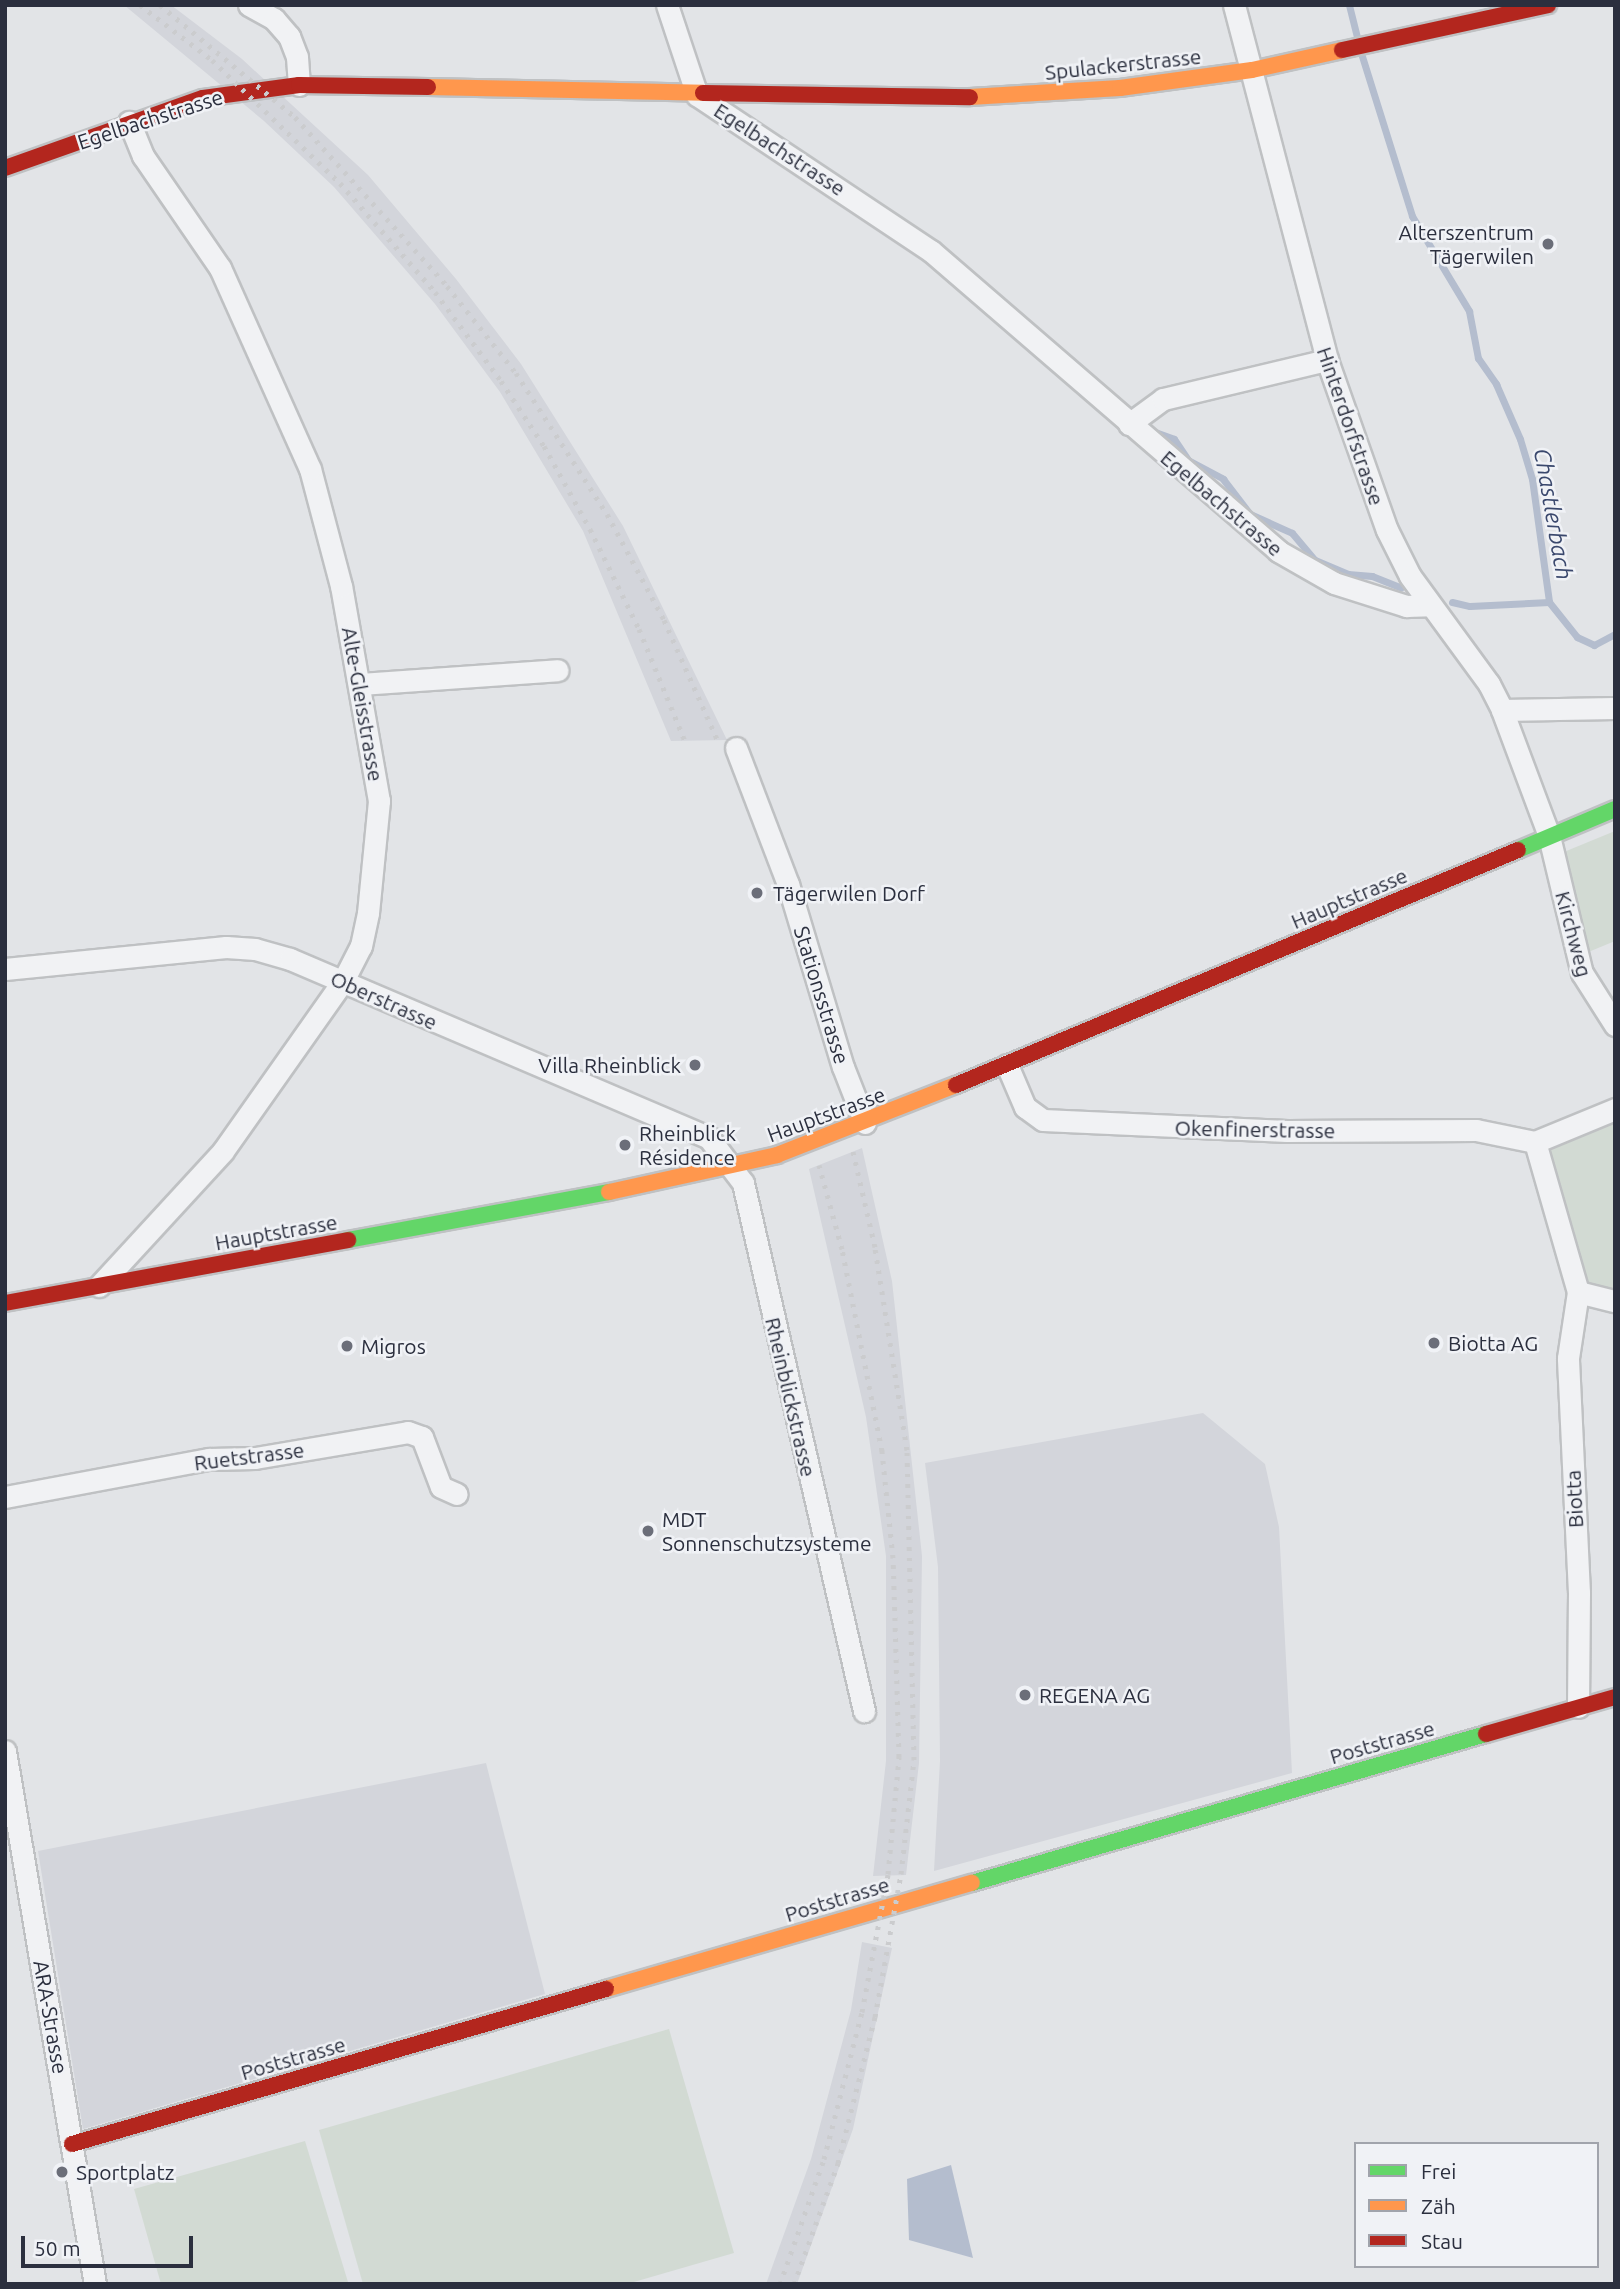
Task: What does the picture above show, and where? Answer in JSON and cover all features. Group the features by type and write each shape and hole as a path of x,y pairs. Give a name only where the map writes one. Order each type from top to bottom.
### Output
{"street":[{"path":"249,5 274,19 289,36 297,57 299,85"},
{"path":"667,5 696,95"},
{"name":"Hinterdorfstrasse","path":"1234,5 1326,360 1387,530 1430,605 1489,684 1502,710"},
{"name":"Spulackerstrasse","path":"696,95 999,98 1119,88 1252,70 1548,5"},
{"name":"Egelbachstrasse","path":"5,168 203,98 299,85 696,95 931,251 1278,551 1334,583 1406,606 1430,605"},
{"name":"Alte-Gleisstrasse","path":"99,1286 223,1151 343,981 361,946 368,913 379,801 360,684 328,529 310,469 219,268 143,156 130,122"},
{"path":"1129,424 1163,399 1326,360"},
{"path":"360,684 558,670"},
{"path":"1502,710 1615,708"},
{"name":"Kirchweg","path":"1502,710 1549,836 1582,973 1615,1025"},
{"name":"Stationsstrasse","path":"736,748 788,884 846,1074 865,1123"},
{"name":"Hauptstrasse","path":"5,1303 732,1167 865,1123 1615,808"},
{"name":"Oberstrasse","path":"5,969 240,946 290,959 709,1138 732,1167"},
{"name":"Okenfinerstrasse","path":"1007,1065 1025,1107 1043,1120 1287,1131 1476,1130 1535,1142"},
{"path":"1615,1109 1535,1142 1578,1292 1615,1301"},
{"name":"Rheinblickstrasse","path":"732,1167 743,1183 864,1711"},
{"name":"Biotta","path":"1578,1292 1568,1358 1578,1593 1578,1707"},
{"name":"Ruetstrasse","path":"5,1497 209,1459 255,1458 408,1432 427,1444 441,1487 457,1494"},
{"name":"Poststrasse","path":"72,2144 1615,1697"},
{"name":"ARA-Strasse","path":"5,1751 95,2284"}],"shaded area":[{"path":"124,5 171,5 242,59 368,175 456,279 521,364 623,526 727,740 671,741 583,531 500,392 435,304 334,187 264,121"},
{"path":"1615,831 1615,941 1586,953 1559,854"},
{"path":"1615,1115 1615,1301 1578,1292 1535,1142"},
{"path":"862,1148 892,1281 922,1556 919,1763 906,1875 873,1876 886,1761 886,1556 866,1417 809,1169"},
{"name":"REGENA AG","path":"1203,1413 1265,1464 1279,1527 1292,1773 934,1871 940,1761 938,1567 925,1463"},
{"path":"486,1763 545,1994 83,2129 38,1851"},
{"path":"862,1942 892,1948 853,2129 797,2284 766,2284 811,2159 851,2010"},
{"path":"669,2029 734,2253 627,2284 363,2284 319,2130"},
{"path":"305,2141 348,2282 161,2284 134,2189"}],"water":[{"path":"951,2165 973,2258 909,2240 907,2179"}],"waterway":[{"name":"Chastlerbach","path":"1349,5 1357,38"},
{"name":"Chastlerbach","path":"1361,53 1412,216 1469,311 1478,358 1496,384 1520,439 1532,479 1549,602 1577,637 1594,645 1615,634"},
{"path":"1155,432 1174,439 1188,460 1223,479 1250,514 1292,533 1315,560 1348,574 1372,576 1401,588"},
{"path":"1452,602 1470,606 1549,602"}],"railway":[{"path":"140,5 212,60 340,183 435,292 501,381 544,446 590,529 639,629 685,741"},
{"path":"160,5 295,117 447,286 516,373 607,514 664,620 717,739"},
{"path":"794,2284 838,2163 875,2017 901,1874 914,1760 907,1450 875,1247 853,1152"},
{"path":"780,2284 824,2159 862,2012 888,1874 899,1757 893,1558 882,1451 842,1249 819,1165"}],"traffic: fast":[{"path":"1518,850 1615,809"},
{"path":"348,1240 609,1192"},
{"path":"972,1883 1486,1734"}],"traffic: slow":[{"path":"970,97 1120,88 1252,70 1342,50"},
{"path":"428,87 703,93"},
{"path":"609,1192 777,1155 956,1085"},
{"path":"606,1989 972,1883"}],"traffic: jam":[{"path":"1342,50 1548,5"},
{"path":"5,168 203,98 299,85 428,87"},
{"path":"703,93 970,97"},
{"path":"956,1085 1518,850"},
{"path":"5,1303 348,1240"},
{"path":"1486,1734 1615,1697"},
{"path":"72,2144 606,1989"}],"place":[{"name":"Alterszentrum Tägerwilen","path":"1548,244"},
{"name":"Tägerwilen Dorf","path":"757,893"},
{"name":"Villa Rheinblick","path":"695,1065"},
{"name":"Rheinblick Résidence","path":"625,1145"},
{"name":"Biotta AG","path":"1434,1343"},
{"name":"Migros","path":"347,1346"},
{"name":"MDT Sonnenschutzsysteme","path":"648,1531"},
{"name":"REGENA AG","path":"1025,1695"},
{"name":"Sportplatz","path":"62,2172"}]}
